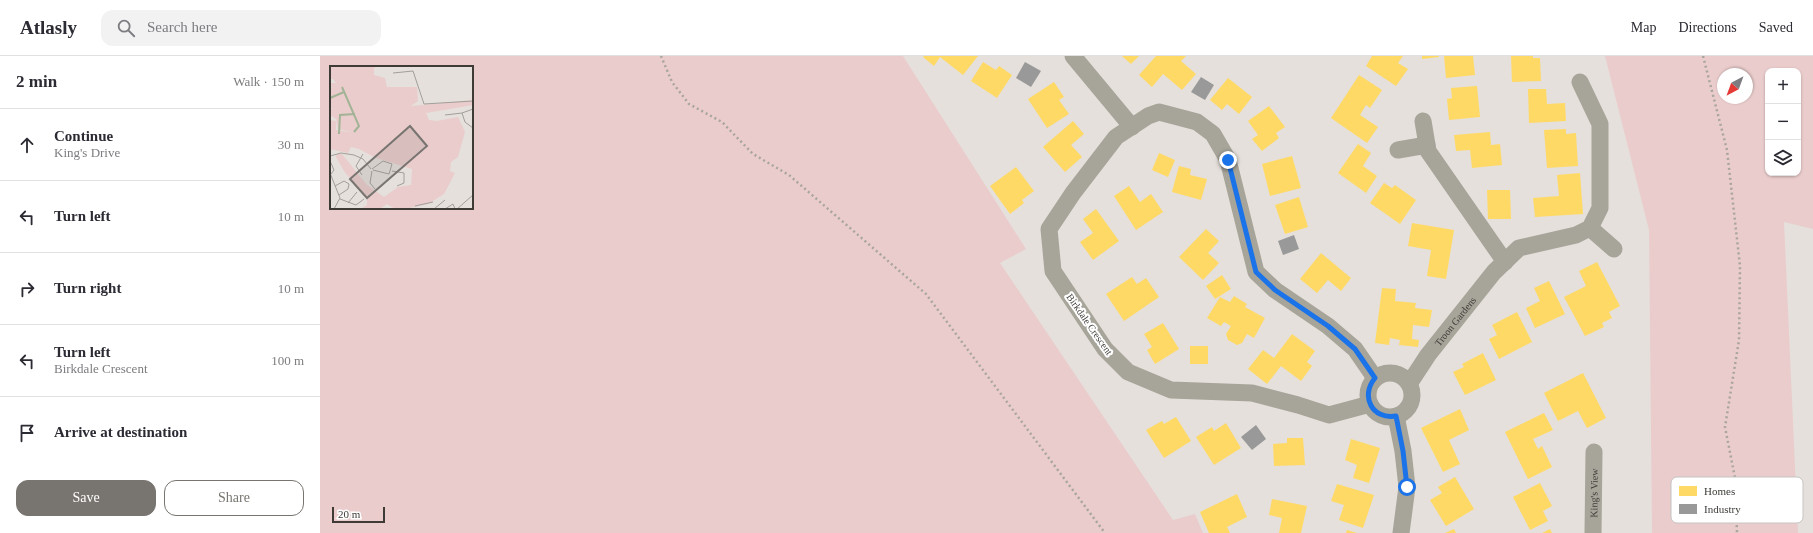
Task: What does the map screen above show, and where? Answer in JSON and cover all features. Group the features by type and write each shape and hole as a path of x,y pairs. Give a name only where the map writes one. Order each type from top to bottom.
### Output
{"street":[{"path":"1073,56 1132,127"},
{"path":"1580,82 1600,124 1600,208 1590,228 1614,249"},
{"name":"Birkdale Crescent","path":"1370,404 1329,415 1252,393 1171,390 1128,372 1105,349 1053,271 1048,229 1073,193 1116,137 1148,116 1160,112 1197,122 1213,134 1228,160 1256,272 1275,290 1328,326 1355,349 1375,378"},
{"path":"1423,121 1428,151 1449,184 1505,262"},
{"path":"1398,150 1427,145"},
{"name":"Troon Gardens","path":"1409,384 1428,355 1494,272 1520,248 1576,235 1590,228"},
{"path":"1394,373 1405,379 1409,384 1411,390 1410,403 1396,416 1384,416 1378,413 1370,404 1368,390 1375,378 1381,375 1394,373"},
{"path":"1396,416 1403,451 1407,487 1401,533"},
{"name":"King's View","path":"1593,533 1594,452"}],"path":[{"path":"661,56 672,82 689,104 722,122 753,154 789,175 926,294 1105,533"},
{"path":"1703,56 1728,150 1740,266 1740,340 1725,427 1735,477"},
{"path":"1737,523 1737,533"}],"shaded area":[{"path":"320,56 903,56 1026,249 1000,263 1173,520 1195,514 1203,533 320,533"},
{"path":"1605,56 1813,56 1813,229 1784,222 1795,477 1671,477 1671,523 1798,523 1798,533 1652,533 1649,230"}],"building: Homes":[{"path":"978,56 963,75 940,57 934,66 923,57"},
{"path":"1122,56 1139,56 1131,64"},
{"path":"1156,56 1186,56 1181,61 1196,74 1182,90 1163,74 1152,87 1139,75"},
{"path":"1372,56 1403,56 1398,63 1408,69 1396,86 1366,66"},
{"path":"1422,56 1439,56 1439,57 1422,59"},
{"path":"1444,56 1473,56 1475,75 1446,78"},
{"path":"1511,56 1533,56 1533,58 1540,58 1541,81 1512,82"},
{"path":"983,62 996,70 999,66 1012,75 997,98 971,81"},
{"path":"1359,75 1382,90 1370,108 1366,105 1360,115 1378,127 1367,143 1331,118"},
{"path":"1228,78 1252,97 1239,114 1227,104 1222,110 1210,100"},
{"path":"1054,82 1064,97 1059,100 1069,114 1047,128 1028,99"},
{"path":"1477,86 1480,117 1449,120 1447,99 1452,98 1451,88"},
{"path":"1528,89 1546,89 1547,104 1565,103 1566,121 1529,123"},
{"path":"1269,106 1285,127 1276,133 1279,138 1262,151 1252,139 1258,135 1248,121"},
{"path":"1073,121 1084,134 1071,145 1082,157 1065,172 1043,147"},
{"path":"1566,129 1566,134 1576,133 1578,166 1547,168 1544,130"},
{"path":"1490,132 1491,145 1500,144 1502,165 1472,168 1470,150 1456,151 1454,135"},
{"path":"1358,144 1371,153 1363,166 1377,176 1366,193 1338,173"},
{"path":"1159,153 1175,160 1168,177 1152,170"},
{"path":"1292,156 1301,188 1270,196 1262,164"},
{"path":"1179,166 1191,169 1190,175 1207,179 1201,200 1172,192"},
{"path":"1016,167 1034,191 1022,200 1024,203 1010,214 990,186"},
{"path":"1580,173 1583,214 1535,217 1533,198 1559,196 1557,175"},
{"path":"1384,183 1392,188 1395,185 1416,200 1400,224 1370,203"},
{"path":"1129,186 1140,202 1151,194 1163,212 1136,230 1114,196"},
{"path":"1487,190 1510,190 1511,219 1488,219"},
{"path":"1299,197 1308,227 1285,234 1275,205"},
{"path":"1096,209 1119,241 1093,260 1080,242 1093,233 1083,219"},
{"path":"1412,223 1454,230 1446,279 1427,276 1431,250 1408,246"},
{"path":"1206,229 1219,241 1208,253 1219,263 1203,280 1179,257"},
{"path":"1321,253 1351,278 1341,291 1328,280 1317,293 1300,279"},
{"path":"1597,262 1620,306 1609,312 1612,318 1602,323 1604,327 1585,336 1564,297 1586,286 1579,271"},
{"path":"1222,275 1231,289 1215,299 1206,286"},
{"path":"1132,277 1137,284 1146,278 1159,297 1124,321 1106,294"},
{"path":"1549,281 1565,314 1535,328 1526,308 1540,301 1534,288"},
{"path":"1382,288 1396,289 1395,301 1416,303 1415,308 1432,310 1429,327 1413,325 1412,339 1419,340 1418,347 1399,345 1400,340 1390,338 1389,345 1375,343"},
{"path":"1234,296 1247,304 1245,307 1265,318 1254,338 1247,334 1242,343 1237,345 1228,340 1226,334 1231,326 1224,322 1221,326 1207,318 1220,297 1230,302"},
{"path":"1517,312 1532,342 1499,359 1489,339 1497,335 1492,325"},
{"path":"1163,323 1179,349 1155,364 1147,350 1152,347 1144,334"},
{"path":"1292,334 1315,351 1307,362 1312,366 1301,381 1281,366 1267,384 1248,369 1263,350 1274,358"},
{"path":"1190,346 1208,346 1208,364 1190,364"},
{"path":"1483,353 1496,380 1465,395 1453,372 1464,367 1462,364"},
{"path":"1583,373 1606,418 1587,428 1578,411 1558,421 1544,393"},
{"path":"1460,409 1469,430 1449,440 1460,464 1443,472 1421,428"},
{"path":"1544,413 1553,430 1533,439 1538,449 1542,446 1552,467 1528,479 1505,432"},
{"path":"1176,417 1191,441 1164,458 1146,430 1162,421 1164,424"},
{"path":"1226,423 1241,448 1214,465 1196,437 1212,427 1214,431"},
{"path":"1287,438 1303,438 1305,465 1274,466 1273,444 1287,443"},
{"path":"1351,439 1380,448 1369,483 1353,478 1357,465 1345,460"},
{"path":"1455,477 1474,509 1446,526 1430,500 1442,493 1438,487"},
{"path":"1540,483 1552,506 1543,511 1548,521 1530,530 1513,497"},
{"path":"1337,484 1374,495 1363,528 1339,520 1344,505 1331,501"},
{"path":"1237,494 1247,517 1227,527 1230,533 1209,533 1200,512"},
{"path":"1272,499 1307,506 1301,533 1279,533 1282,518 1269,515"},
{"path":"1454,529 1456,533 1445,533"},
{"path":"1550,529 1552,533 1542,533"},
{"path":"1347,530 1357,533 1346,533"}],"building: Industry":[{"path":"1025,62 1041,71 1031,87 1016,78"},
{"path":"1201,77 1214,85 1205,100 1191,92"},
{"path":"1294,235 1299,249 1283,255 1278,241"},
{"path":"1256,425 1266,439 1252,450 1241,437"}],"route":[{"path":"1228,160 1256,272 1275,290 1328,326 1355,349 1375,378 1368,390 1368,397 1373,409 1384,416 1396,416 1403,451 1407,487"}]}
